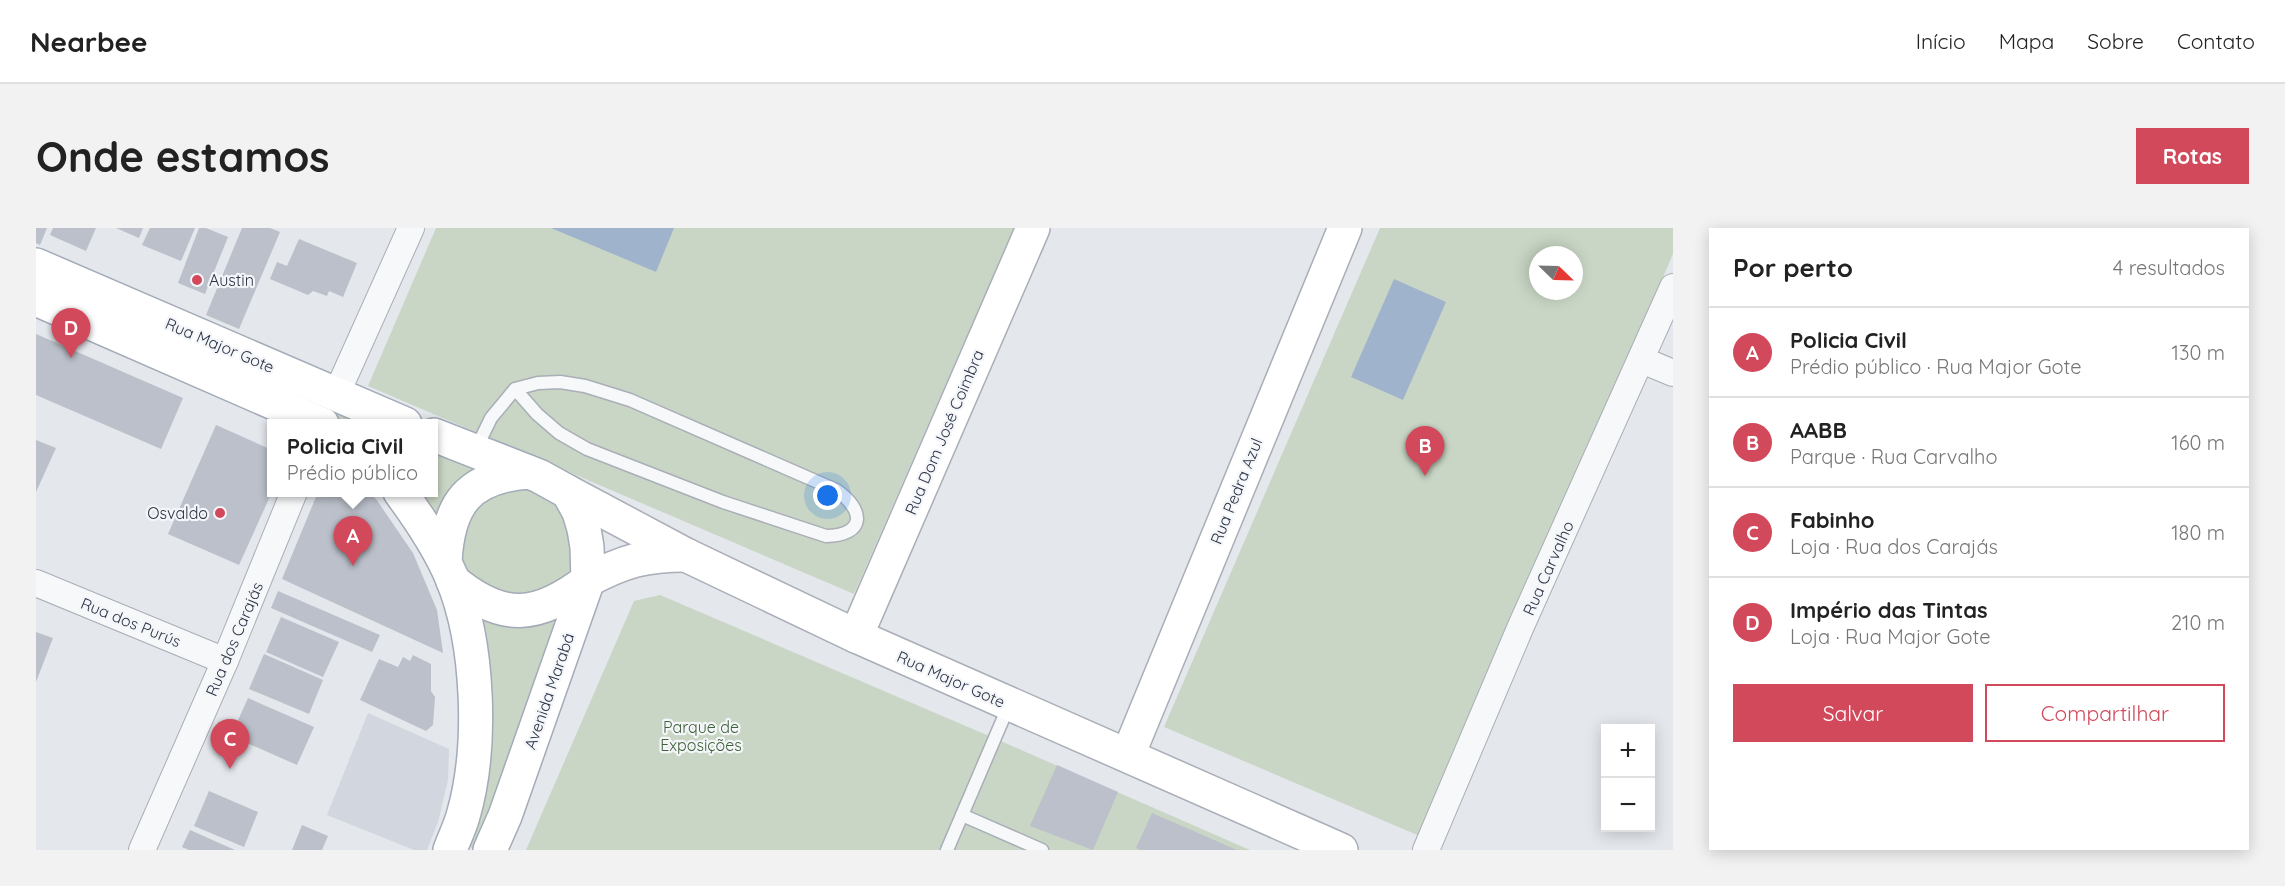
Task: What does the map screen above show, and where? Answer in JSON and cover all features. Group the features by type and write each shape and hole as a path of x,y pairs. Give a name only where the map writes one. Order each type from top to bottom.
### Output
{"street":[{"path":"329,409 411,228"},
{"name":"Rua Dom José Coimbra","path":"856,636 1033,228"},
{"name":"Rua Pedra Azul","path":"1128,755 1345,228"},
{"name":"Rua Major Gote","path":"36,265 329,409"},
{"name":"Rua Carvalho","path":"1426,850 1521,626 1673,287"},
{"name":"Rua Major Gote","path":"36,299 329,409 383,419"},
{"path":"1642,360 1673,373"},
{"name":"Rua Major Gote","path":"438,437 528,472 686,555 856,636 1341,850"},
{"path":"528,472 504,474 484,481 467,495 455,513 448,530 449,571 471,595 492,606 512,611 531,609 550,604 574,591 588,580 622,563 662,555 686,555"},
{"name":"Avenida Marabá","path":"490,850 506,816 588,580 584,529 579,512 568,492"},
{"name":"Rua dos Carajás","path":"142,850 225,661 292,497"},
{"path":"403,497 431,537 449,571 467,626 475,688 474,754 463,815 450,850"},
{"name":"Rua dos Purús","path":"36,583 225,661"}],"lane":[{"path":"474,452 491,418 515,389 538,383 560,382 585,386 630,399 836,490 850,500 856,509 856,523 849,532 841,536 826,537 723,502 618,462 587,449 559,433 537,414 515,389"},
{"path":"947,850 1009,705"},
{"path":"962,815 1042,850"}],"shaded area":[{"path":"368,713 449,749 448,780 438,822 427,850 414,850 327,815"}],"green space":[{"path":"436,228 1014,228 854,594 368,386"},
{"path":"1380,228 1673,228 1673,254 1422,837 1164,727"},
{"path":"300,391 368,419 332,419"},
{"path":"438,448 489,469 441,539 413,497 438,497"},
{"path":"523,484 560,501 575,558 567,577 536,601 480,593 459,561 469,506"},
{"name":"Parque de Exposições","path":"660,595 1250,850 526,850 634,601"},
{"path":"465,598 573,599 474,849 464,843"}],"water":[{"path":"551,228 674,228 656,272"},
{"path":"1394,279 1446,302 1403,400 1351,377"}],"building":[{"path":"36,228 47,228 40,245 36,243"},
{"path":"53,228 96,228 86,251 50,235"},
{"path":"116,228 143,228 139,238"},
{"path":"150,228 195,228 181,261 142,245"},
{"path":"199,228 206,228 228,237 205,294 178,283"},
{"path":"242,228 270,228 280,232 239,329 206,315"},
{"path":"299,239 357,263 343,297 329,291 327,296 313,291 308,295 270,279 277,262 287,266"},
{"path":"36,334 183,398 161,449 36,395"},
{"name":"Osvaldo","path":"216,425 267,448 267,497 270,497 239,565 168,534"},
{"path":"36,440 56,448 36,492"},
{"path":"316,497 374,497 413,553 437,610 443,653 282,579"},
{"path":"278,591 380,635 372,652 271,608"},
{"path":"281,617 339,642 323,677 266,652"},
{"path":"36,632 53,638 36,682"},
{"path":"264,654 323,680 309,714 249,689"},
{"path":"413,655 431,664 431,691 435,697 433,725 426,731 360,700 379,659 398,667 403,657 410,661"},
{"path":"248,698 314,727 297,765 231,736"},
{"path":"1057,765 1118,792 1093,850 1030,826"},
{"path":"209,791 258,812 244,847 194,826"},
{"path":"1152,813 1237,850 1140,850 1136,848"},
{"path":"302,825 328,836 322,850 292,850"},
{"path":"190,830 235,850 189,850 182,847"}],"place":[{"name":"Austin","path":"197,280"},
{"name":"Império das Tintas","path":"71,358"},
{"name":"AABB","path":"1425,476"},
{"name":"Osvaldo","path":"220,513"},
{"name":"Policia Civil","path":"353,566"},
{"name":"Fabinho","path":"230,769"}]}
